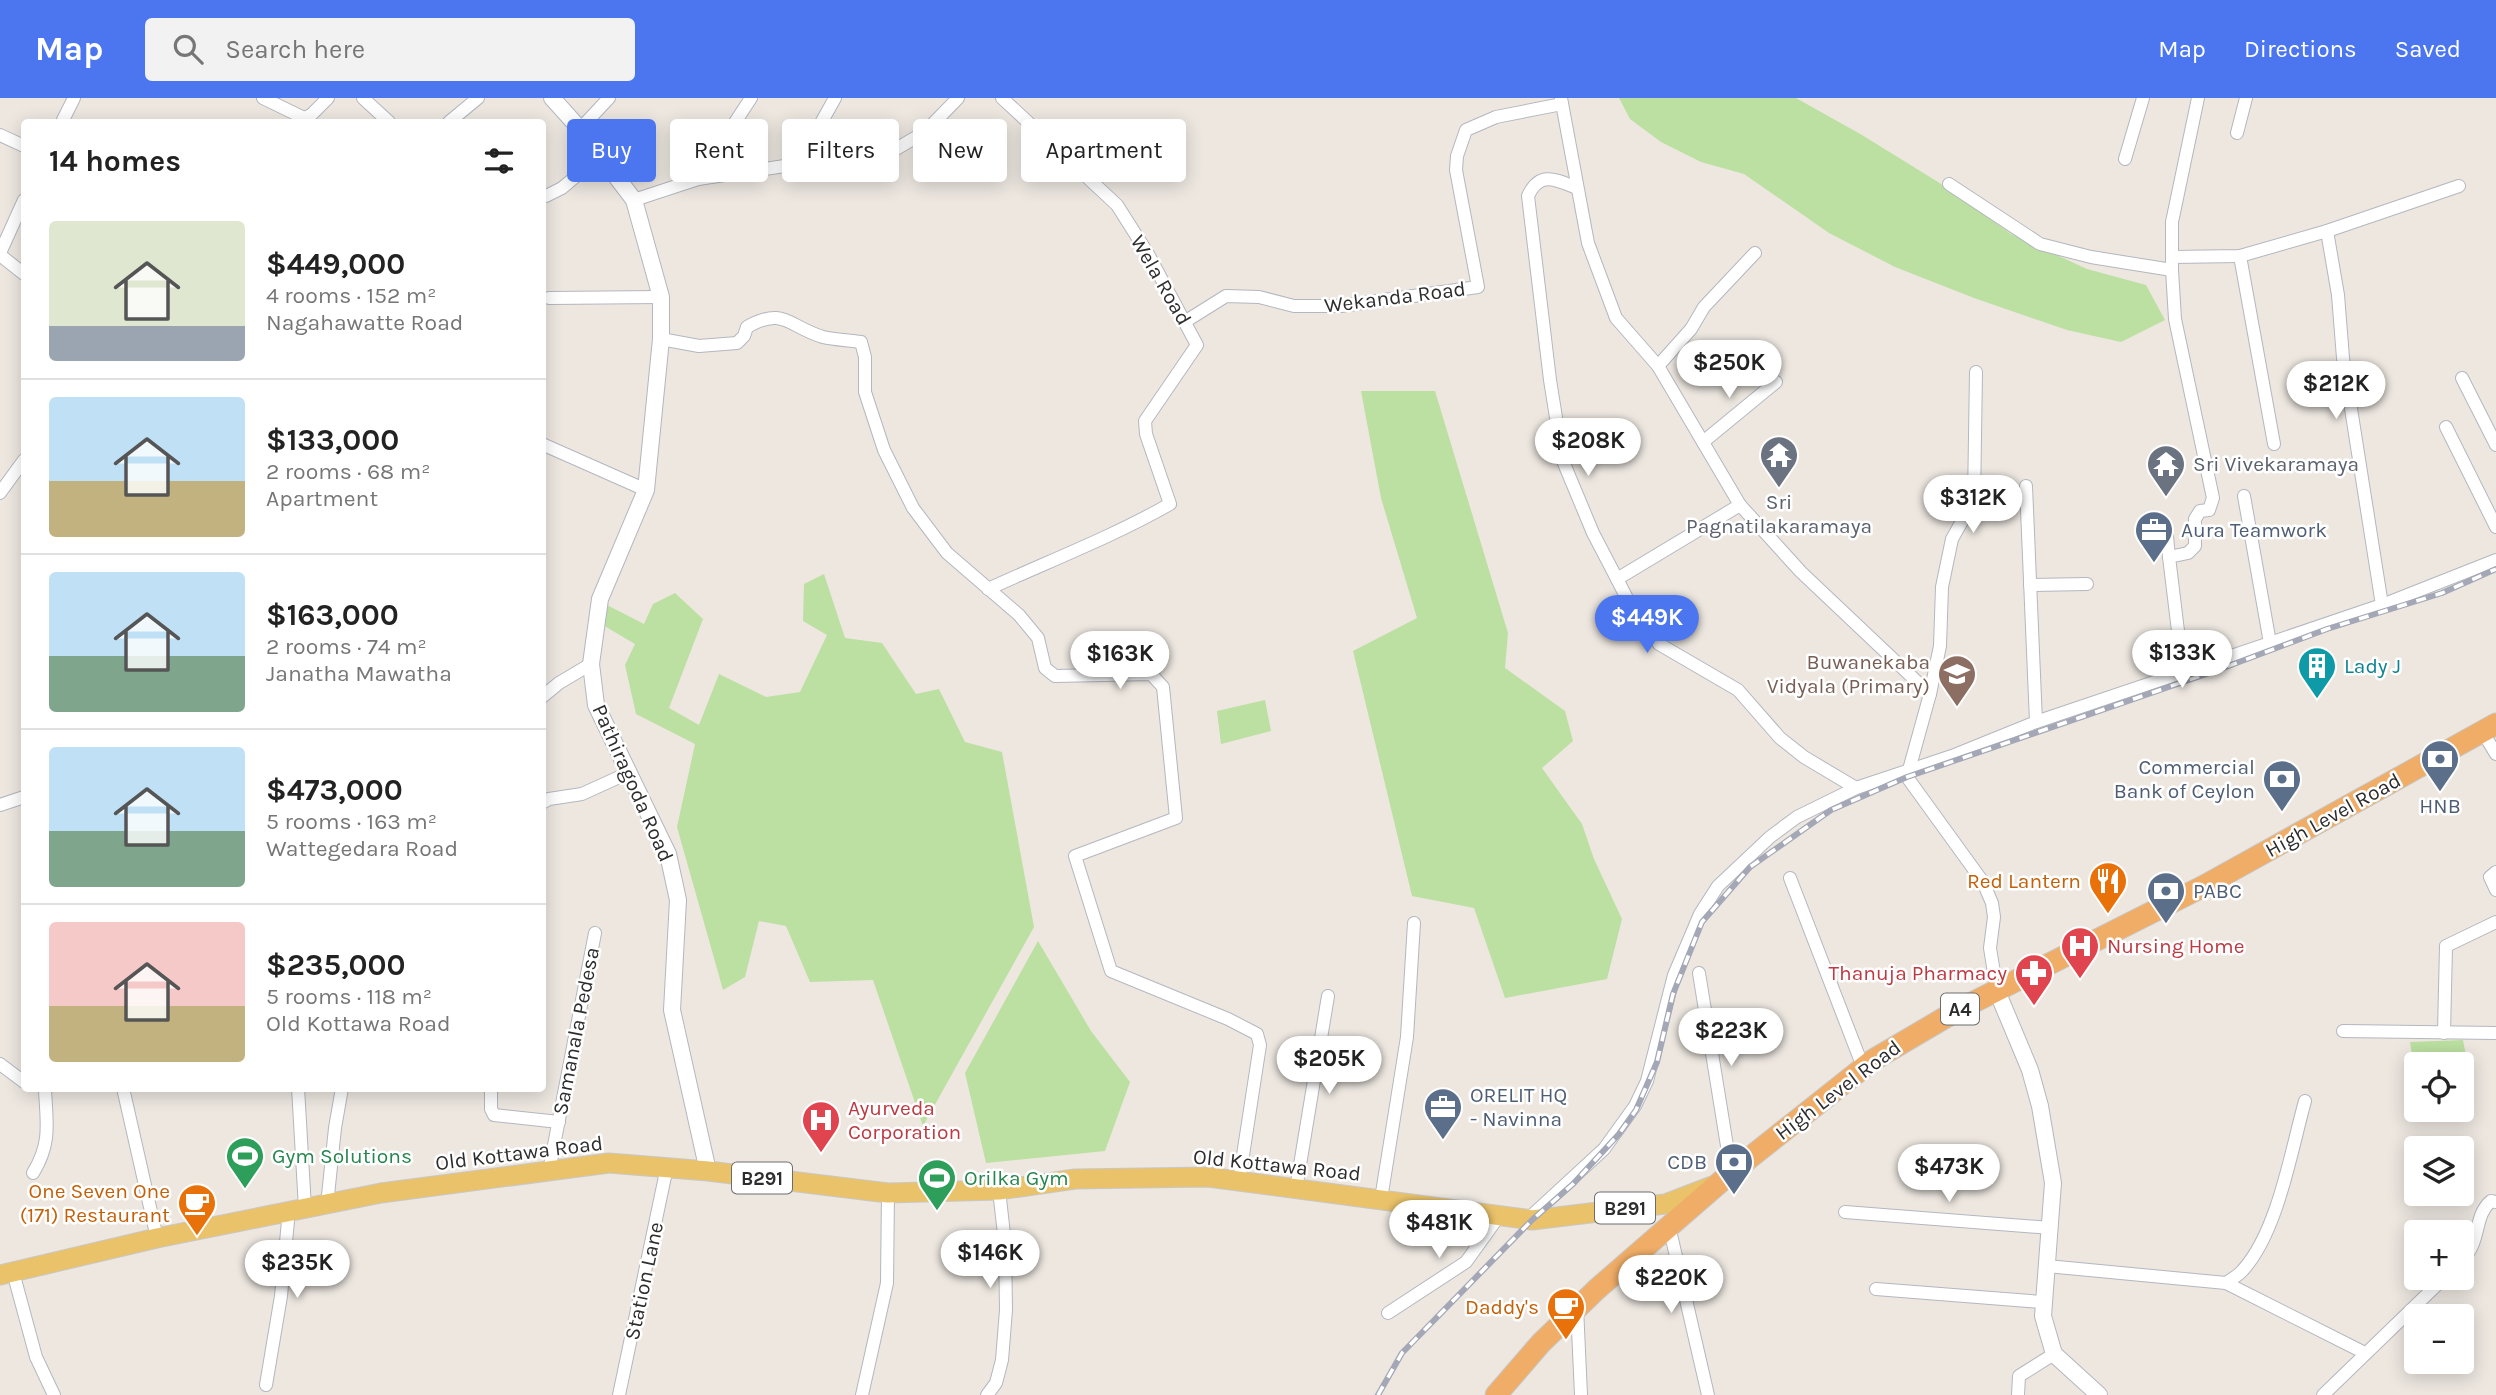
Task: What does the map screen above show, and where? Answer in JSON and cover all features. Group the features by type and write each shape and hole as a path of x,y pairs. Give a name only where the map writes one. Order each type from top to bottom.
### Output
{"highway":[{"name":"High Level Road","path":"1496,1395 1577,1307 1716,1185 1863,1068 1906,1040 2204,886 2489,728"}],"main road":[{"name":"Old Kottawa Road","path":"6,1273 157,1238 381,1193 609,1163 708,1171 888,1193 999,1190 1075,1179 1208,1177 1528,1219 1665,1204 1716,1185"}],"street":[{"path":"64,119 74,98"},
{"path":"263,98 304,118 311,115 328,98"},
{"path":"363,98 386,119"},
{"path":"453,119 478,98"},
{"name":"Pathiragoda Road","path":"552,98 571,119"},
{"path":"589,119 609,98"},
{"path":"737,119 751,98"},
{"path":"823,119 835,98"},
{"path":"899,147 925,132 958,98"},
{"name":"Wela Road","path":"988,589 1128,527 1170,503 1146,434 1145,421 1197,345 1186,321 1117,205 1002,98"},
{"path":"2125,159 2143,98"},
{"path":"2169,557 2188,553 2195,546 2195,519 2200,511 2209,510 2213,498 2175,319 2172,263 2172,222 2197,98"},
{"path":"2237,133 2246,98"},
{"path":"1561,101 1588,243 1616,318 1658,366 1740,505 1801,572 1930,694"},
{"name":"Wekanda Road","path":"1186,321 1226,296 1259,297 1294,306 1340,306 1478,287 1456,170 1457,156 1466,130 1496,117 1561,101"},
{"path":"0,135 21,145"},
{"path":"1577,188 1556,180 1543,179 1533,184 1528,196 1550,380 1563,461 1593,533 1632,608 1659,644 1738,690 1780,738 1804,757 1856,788"},
{"path":"546,196 569,182"},
{"name":"Pathiragoda Road","path":"620,182 634,200 661,297 661,339 646,490 600,598 591,664 596,705 668,854 678,900 672,1010 708,1171"},
{"path":"634,200 689,182"},
{"path":"1949,184 2040,244 2091,257 2172,263 2240,256 2327,231 2459,186"},
{"path":"21,207 0,254 21,272"},
{"path":"2327,231 2338,295 2343,358 2382,605"},
{"path":"1658,366 1691,329 1703,306 1755,253"},
{"path":"2240,256 2274,444"},
{"path":"548,298 661,297"},
{"path":"661,339 699,346 737,343 744,337 747,327 764,318 778,318 822,337 861,342 865,357 864,393 884,450 913,508 947,552 1019,615 1038,638 1045,668 1055,676 1151,674 1164,687 1176,818 1075,856 1111,971 1228,1019 1257,1034 1260,1045 1239,1181"},
{"path":"1976,372 1974,500 1952,539 1942,587 1940,646 1907,777 1983,882 1992,903 1994,917 1990,948 1997,991 2031,1070 2053,1183 2043,1316 2054,1354 2099,1395"},
{"path":"2462,378 2496,445"},
{"path":"1703,442 1776,382"},
{"path":"2446,426 2496,527"},
{"path":"546,446 646,490"},
{"path":"0,493 21,464"},
{"path":"2026,486 2036,722"},
{"path":"2244,496 2270,643"},
{"path":"1617,579 1740,505"},
{"path":"2167,536 2183,673"},
{"path":"1528,1219 1604,1149 1635,1106 1647,1081 1674,975 1700,914 1718,886 1770,836 1797,817 1856,788 1909,772 2103,697 2183,673 2382,605 2496,560"},
{"path":"2030,584 2087,584"},
{"path":"546,694 559,683 591,664"},
{"path":"2489,728 2496,754"},
{"path":"546,801 582,794 628,773"},
{"path":"0,805 21,798"},
{"path":"2496,872 2490,877 2496,890"},
{"path":"1790,878 1863,1068"},
{"path":"2444,1033 2446,946 2496,922"},
{"path":"1381,1199 1407,1037 1414,923"},
{"name":"Samanala Pedesa","path":"549,1171 595,933"},
{"path":"1699,973 1733,1171"},
{"path":"1296,1189 1328,996"},
{"path":"2343,1031 2496,1033"},
{"path":"0,1063 21,1080"},
{"path":"33,1173 44,1156 48,1130 45,1092"},
{"path":"123,1092 157,1238"},
{"path":"266,1385 297,1209 298,1092"},
{"path":"327,1205 341,1092"},
{"path":"491,1092 491,1109 494,1115 559,1122"},
{"path":"2226,1283 2242,1271 2259,1248 2276,1207 2305,1101"},
{"name":"Station Lane","path":"619,1395 667,1167"},
{"path":"987,1395 996,1383 1002,1360 1006,1310 1006,1243 999,1190"},
{"path":"862,1395 887,1283 888,1193"},
{"path":"2474,1246 2483,1208 2496,1202"},
{"path":"1845,1212 2051,1228"},
{"path":"1388,1313 1466,1262 1499,1216"},
{"path":"1669,1226 1708,1395"},
{"path":"2047,1266 2226,1283 2365,1353"},
{"path":"6,1273 36,1356 54,1395"},
{"path":"1876,1289 2042,1302"},
{"path":"2323,1395 2431,1290"},
{"path":"1577,1307 1581,1395"},
{"path":"2018,1395 2019,1376 2054,1354"}],"green space":[{"path":"1619,98 1796,98 1938,182 2011,234 2087,269 2146,285 2165,320 2121,342 2067,330 1895,267 1829,233 1744,174 1701,162 1661,142 1630,119"},
{"path":"1361,391 1435,391 1508,633 1505,668 1565,711 1573,741 1542,768 1582,824 1594,859 1622,919 1607,979 1505,998 1474,908 1412,896 1353,651 1417,618 1381,498"},
{"path":"824,574 845,638 882,643 916,694 939,689 965,742 1002,752 1034,927 923,1126 873,980 810,982 786,926 759,921 745,977 723,990 677,827 695,744 636,714 625,665 635,644 601,624 603,603 644,624 653,604 675,593 703,619 669,708 699,725 719,674 766,697 800,692 827,635 803,621 804,584"},
{"path":"1265,700 1271,731 1221,744 1217,711"},
{"path":"1038,941 1091,1031 1130,1082 1105,1151 986,1163 965,1073"},
{"path":"2463,1040 2465,1052 2411,1052 2410,1042"}],"railway":[{"path":"1378,1395 1402,1353 1532,1220 1573,1184 1619,1134 1636,1110 1657,1062 1673,994 1702,922 1750,867 1831,810 1907,777 2215,671 2327,629 2442,593 2496,569"}],"place":[{"name":"Sri Pagnatilakaramaya","path":"1779,489"},
{"name":"Sri Vivekaramaya","path":"2166,498"},
{"name":"Aura Teamwork","path":"2154,564"},
{"name":"Lady J","path":"2317,700"},
{"name":"Buwanekaba Vidyala (Primary)","path":"1957,708"},
{"name":"HNB","path":"2440,793"},
{"name":"Commercial Bank of Ceylon","path":"2282,813"},
{"name":"Red Lantern","path":"2108,915"},
{"name":"PABC","path":"2166,925"},
{"name":"Nursing Home","path":"2080,980"},
{"name":"Thanuja Pharmacy","path":"2034,1007"},
{"name":"ORELIT HQ - Navinna","path":"1443,1141"},
{"name":"Ayurveda Corporation","path":"821,1154"},
{"name":"Gym Solutions","path":"245,1190"},
{"name":"CDB","path":"1734,1196"},
{"name":"Orilka Gym","path":"937,1212"},
{"name":"One Seven One (171) Restaurant","path":"197,1237"},
{"name":"Daddy's","path":"1566,1341"}]}
